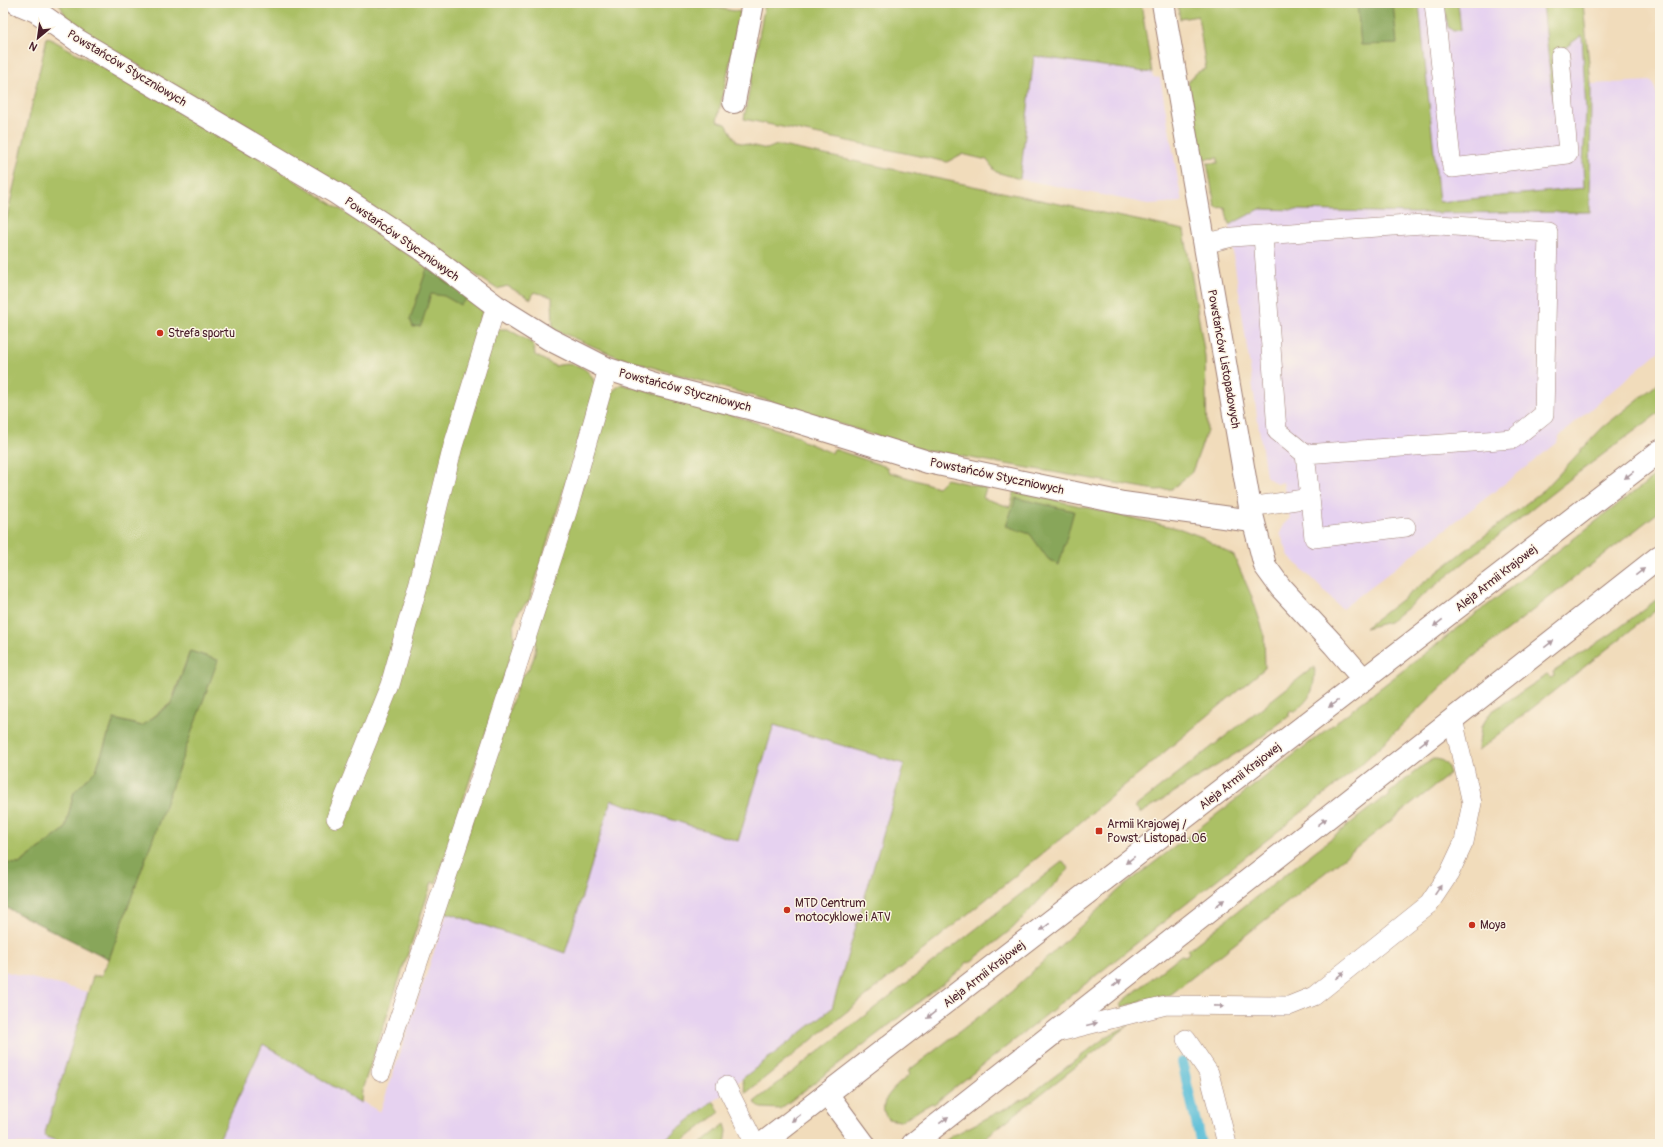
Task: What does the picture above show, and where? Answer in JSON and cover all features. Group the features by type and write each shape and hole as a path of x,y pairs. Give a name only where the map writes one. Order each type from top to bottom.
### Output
{"street":[{"path":"734,102 753,3"},
{"name":"Powstańców Listopadowych","path":"1163,3 1251,514 1265,566 1281,588 1364,680"},
{"name":"Powstańców Styczniowych","path":"31,6 77,40 266,151 364,212 421,249 496,306 549,339 608,369 658,385 769,413 928,462 1123,502 1251,514"},
{"name":"Aleja Armii Krajowej","path":"762,1144 1660,451"},
{"path":"913,1144 1660,556"},
{"path":"827,1094 864,1144"}],"lane":[{"path":"1434,3 1452,168 1568,154 1560,56"},
{"path":"1204,244 1232,237 1423,224 1548,232 1544,414 1514,439 1305,454 1277,431 1263,235"},
{"path":"336,818 390,685 419,582 453,446 496,306"},
{"path":"381,1072 491,746 566,517 608,369"},
{"path":"1305,454 1314,538 1406,527"},
{"path":"1251,514 1310,498"},
{"path":"1054,1033 1166,1005 1288,1006 1314,996 1429,904 1449,874 1464,842 1472,803 1454,719"},
{"path":"1186,1039 1209,1074 1227,1144"},
{"path":"726,1086 755,1144"}],"shaded area":[{"path":"1393,3 1583,3 1591,84 1652,81 1660,103 1660,350 1559,436 1557,443 1342,609 1289,556 1280,533 1285,523 1290,518 1283,482 1276,484 1266,476 1229,225 1260,209 1367,212 1350,45"},
{"path":"1034,56 1152,73 1153,77 1160,78 1182,202 1148,204 1020,179"},
{"path":"774,725 904,764 831,1009 659,1144 609,1142 608,1144 216,1144 263,1044 380,1112 447,913 611,800 738,841"},
{"path":"3,971 88,992 44,1136 65,1144 3,1144"}],"green space":[{"path":"59,3 687,3 741,12 717,121 726,124 737,142 767,149 777,145 1184,230 1205,356 1207,431 1192,472 1172,489 1156,490 913,448 770,401 620,358 553,329 552,297 534,292 531,299 507,286 497,289 407,228 69,23"},
{"path":"765,3 1141,3 1152,73 1034,56 1020,179 996,172 987,160 962,154 947,162 744,119"},
{"path":"1177,3 1419,3 1439,202 1584,188 1583,163 1586,113 1582,35 1553,57 1557,102 1553,102 1543,3 1583,3 1591,84 1590,212 1413,213 1260,209 1229,225 1225,207 1218,208 1215,206 1207,163 1218,163 1218,158 1203,159 1188,83 1196,74 1206,69 1198,16 1180,19"},
{"path":"1357,3 1393,3 1397,44 1361,45"},
{"path":"1444,3 1458,3 1461,30 1453,31 1448,27"},
{"path":"47,37 160,99 235,143 414,258 484,307 476,332 491,340 499,329 508,329 533,344 535,355 555,366 572,364 581,367 591,375 596,386 529,601 520,610 515,620 515,643 436,883 432,882 362,1090 361,1103 263,1044 217,1144 65,1144 44,1136 93,976 101,976 109,959 217,660 190,651 171,703 142,726 114,719 96,770 74,792 65,829 19,864 3,863 3,235"},
{"path":"427,268 468,298 460,305 444,296 431,294 421,326 413,327 410,319"},
{"path":"1660,382 1660,412 1574,476 1389,622 1365,628 1545,489 1602,428"},
{"path":"621,384 726,413 798,436 803,441 832,453 834,449 887,467 889,472 938,487 946,479 986,488 983,498 1010,507 1015,491 1181,529 1202,537 1234,556 1252,597 1264,633 1265,668 1052,846 746,1093 742,1079 832,1008 904,764 774,725 738,841 611,800 565,953 442,911 520,678 528,669 534,658 536,646 535,634 613,391"},
{"path":"1660,472 1660,511 1473,657 1355,770 934,1104 932,1103 900,1121 888,1119 884,1113 885,1100 910,1074 908,1071 1011,992 1120,889"},
{"path":"1016,498 1074,511 1059,565 1048,559 1030,534 1006,526"},
{"path":"1660,597 1660,607 1478,751 1481,727 1491,712 1547,675 1551,678 1554,676 1553,672 1611,634"},
{"path":"190,651 218,660 109,959 3,906 3,863 19,864 65,829 74,792 96,770 114,719 142,726 172,703"},
{"path":"1315,666 1313,687 1309,697 1294,712 1292,710 1289,712 1289,716 1256,741 1141,813 1135,807"},
{"path":"1434,759 1443,761 1450,774 1170,995 1121,1006 1121,1003 1181,955 1186,956 1189,952 1188,950 1383,798 1390,796 1389,793 1422,766"},
{"path":"1063,861 1069,869 1012,929 969,963 967,962 963,968 780,1109 762,1108 754,1102"},
{"path":"1129,1025 977,1144 941,1144 952,1136 1026,1098 1106,1037"},
{"path":"713,1101 720,1112 679,1144 659,1144"},
{"path":"725,1124 727,1131 725,1144 700,1144"}],"waterway":[{"path":"1182,1062 1201,1144"}],"place":[{"name":"Strefa sportu","path":"160,333"},
{"name":"Armii Krajowej / Powst. Listopad. 06","path":"1099,831"},
{"name":"MTD Centrum motocyklowe i ATV","path":"787,910"},
{"name":"Moya","path":"1472,925"}]}
